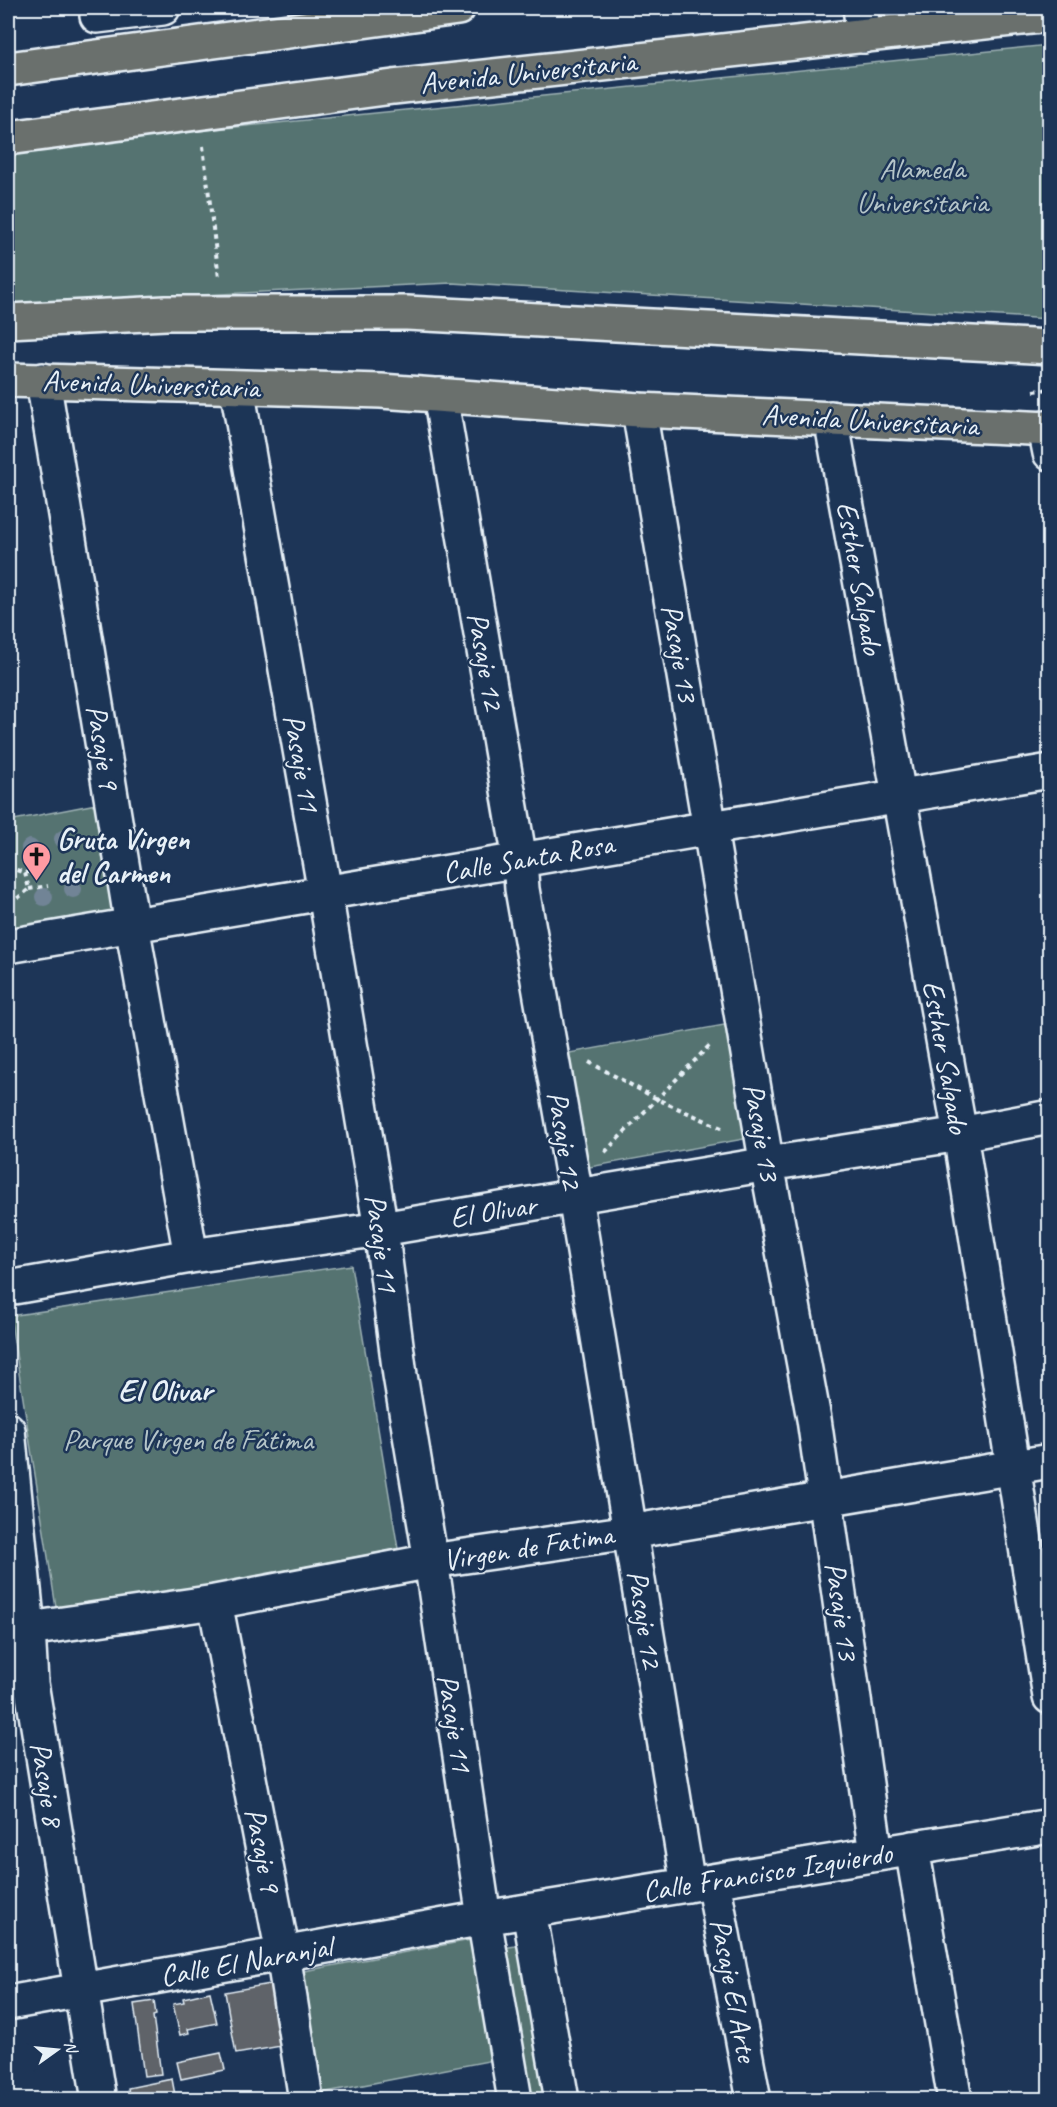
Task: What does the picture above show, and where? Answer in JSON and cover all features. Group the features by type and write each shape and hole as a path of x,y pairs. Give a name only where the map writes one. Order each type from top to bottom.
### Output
{"main road":[{"path":"8,69 458,8"},
{"name":"Avenida Universitaria","path":"8,138 405,86 862,22 1050,15"},
{"name":"Avenida Universitaria","path":"8,321 166,313 407,313 1050,347"},
{"name":"Avenida Universitaria","path":"8,380 381,391 639,410 831,418 1048,437"}],"street":[{"path":"104,56 97,12 163,8"},
{"name":"Pasaje 9","path":"44,380 132,926 191,1256"},
{"name":"Pasaje 11","path":"237,388 381,1229 400,1375 484,1918 515,2100"},
{"name":"Pasaje 12","path":"440,396 520,860 522,889 630,1532 701,1883"},
{"name":"Pasaje 13","path":"639,410 741,1013 814,1419 876,1854"},
{"name":"Esther Salgado","path":"831,418 960,1134 1050,1697"},
{"name":"Calle Santa Rosa","path":"8,946 1050,771"},
{"name":"El Olivar","path":"8,1288 191,1256 381,1229 574,1190 766,1156 960,1134 1050,1117"},
{"name":"Pasaje 8","path":"8,1430 18,1631 31,1683 99,2100"},
{"name":"Virgen de Fatima","path":"18,1631 215,1602 430,1561 630,1532 1050,1461"},
{"name":"Pasaje 9","path":"215,1602 283,1954 306,2100"},
{"name":"Calle Francisco Izquierdo","path":"484,1918 1050,1826"},
{"path":"912,1848 956,2100"},
{"name":"Pasaje El Arte","path":"701,1883 754,2100"},
{"path":"529,1911 562,2100"},
{"name":"Calle El Naranjal","path":"8,2003 484,1918"}],"path":[{"path":"199,112 223,312"},
{"path":"8,867 25,873 42,868"},
{"path":"25,873 29,889"},
{"path":"8,906 29,889 48,886"},
{"path":"574,1190 657,1099 741,1013"},
{"path":"548,1040 766,1156"}],"green space":[{"name":"Alameda Universitaria","path":"1049,45 1049,319 452,283 8,304 8,150"},
{"path":"112,801 132,925 8,946 8,821"},
{"path":"735,1023 755,1137 579,1169 558,1055"},
{"name":"Parque Virgen de Fátima","path":"351,1265 398,1549 57,1614 10,1316"},
{"path":"476,1939 499,2059 316,2094 293,1973"},
{"path":"535,1943 562,2099 515,2099 490,1950"}],"building":[{"path":"270,1984 281,2046 236,2054 225,1992"},
{"path":"210,1992 217,2023 188,2029 189,2033 180,2035 173,2004 184,2002 183,1998"},
{"path":"154,2001 156,2015 153,2016 161,2074 144,2076 134,2004"},
{"path":"221,2053 225,2070 181,2079 177,2062"},
{"path":"172,2079 175,2095 151,2100 130,2100 128,2088"}],"place":[{"name":"Gruta Virgen del Carmen","path":"36,882"}],"district":[{"name":"El Olivar","path":"165,1390"}]}
